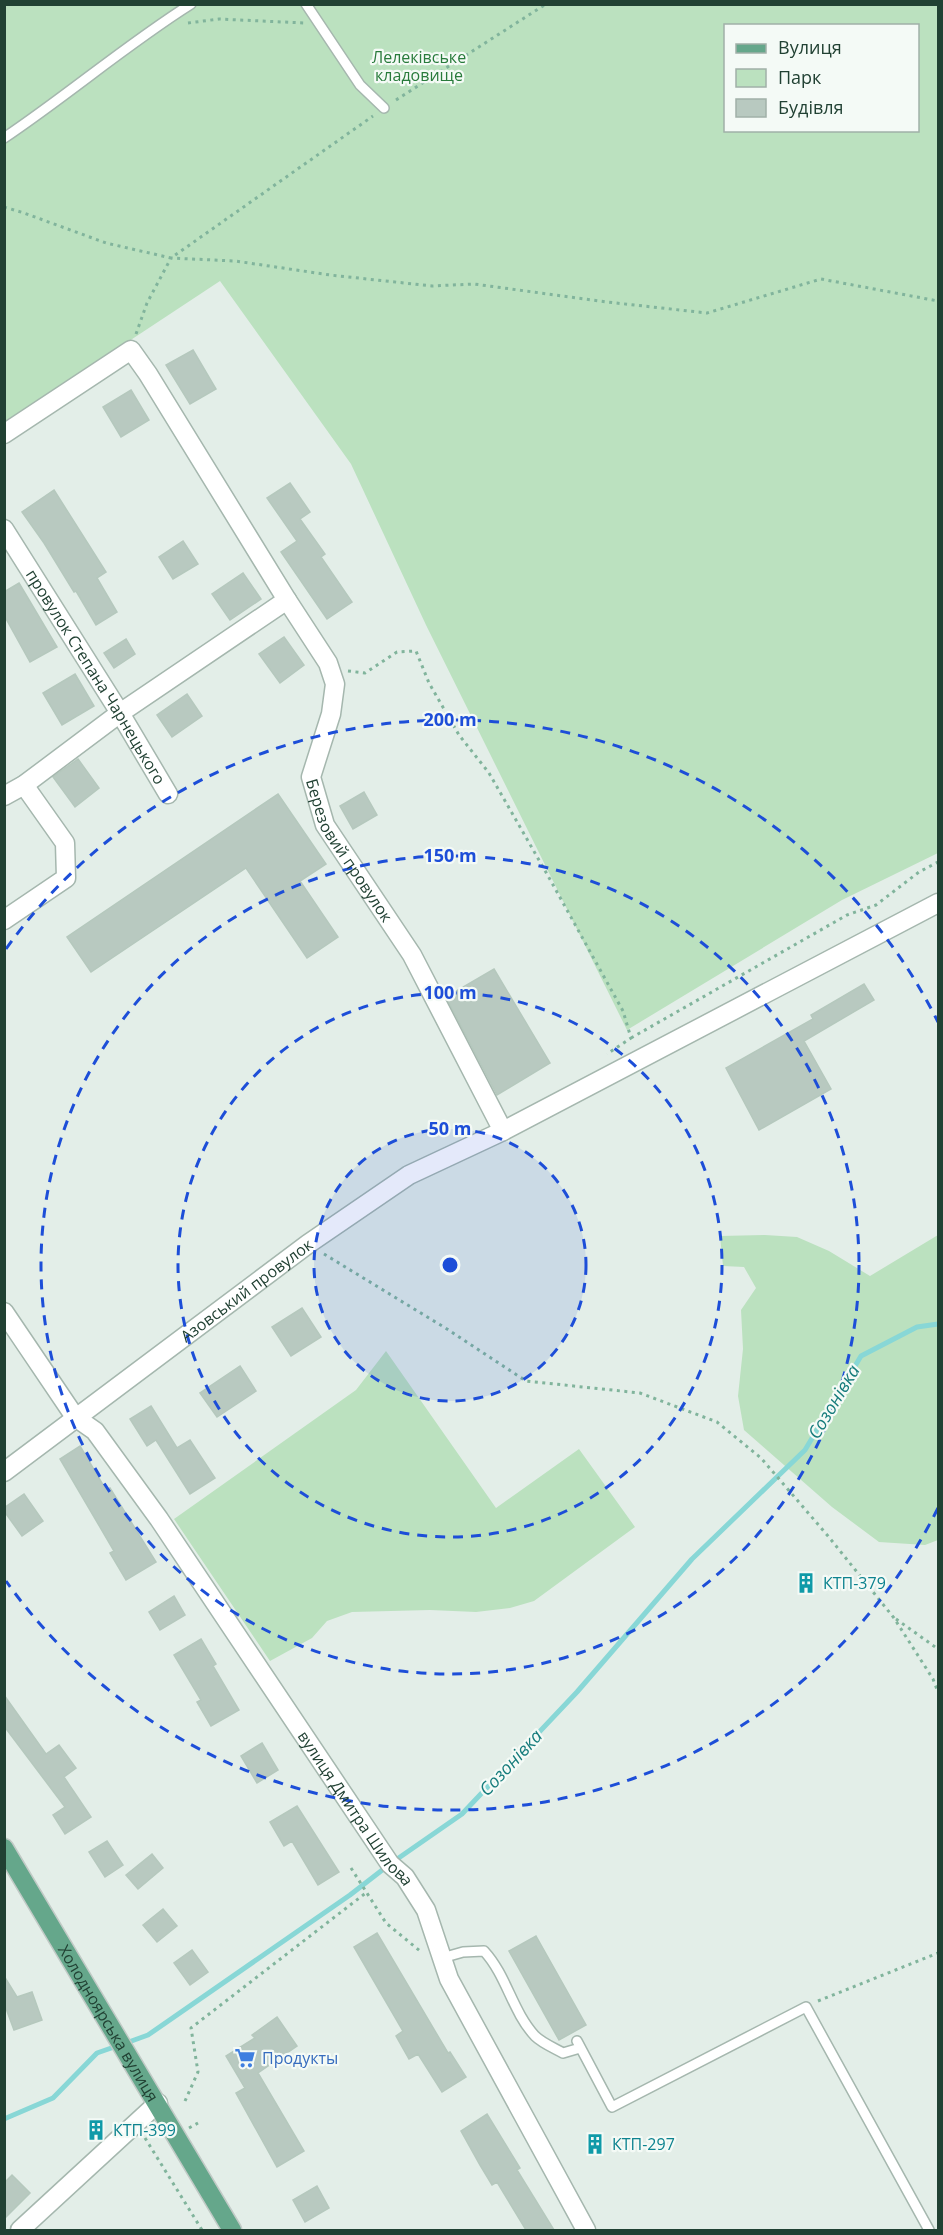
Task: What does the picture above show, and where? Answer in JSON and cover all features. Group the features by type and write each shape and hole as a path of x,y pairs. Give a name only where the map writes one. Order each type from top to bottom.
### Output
{"main road":[{"name":"Холодноярська вулиця","path":"4,1848 232,2230"}],"street":[{"path":"4,434 131,350"},
{"name":"Березовий провулок","path":"131,350 328,663 335,684 331,714 311,777 325,825 411,955 503,1131"},
{"name":"провулок Степана Чарнецького","path":"4,529 120,713 168,794"},
{"path":"4,796 24,785 120,713 287,600"},
{"path":"4,920 66,878 65,843 24,785"},
{"name":"Азовський провулок","path":"4,1472 308,1244 409,1175 503,1131 939,903"},
{"name":"вулиця Дмитра Шилова","path":"4,1312 75,1417 95,1431 159,1519 390,1864 405,1877 426,1910 449,1979 586,2230"},
{"path":"20,2230 158,2103"}],"lane":[{"path":"4,138 156,26 191,4"},
{"path":"306,4 360,85 384,108"},
{"path":"442,1958 463,1952 483,1951 495,1963 524,2022 537,2038 563,2054 579,2044 612,2107 806,2007 929,2230"}],"path":[{"path":"131,350 147,303 171,258 384,108 546,4"},
{"path":"188,23 219,19 273,20 315,24 326,34"},
{"path":"4,207 106,243 171,258 235,261 330,275 432,286 474,284 707,313 821,279 939,301"},
{"path":"328,663 346,670 365,673 397,652 416,651 429,683 459,735 489,773 547,874 622,1011 631,1038"},
{"path":"604,1056 631,1038 847,915 876,905 919,872 939,862"},
{"path":"308,1244 447,1329 526,1382 640,1393 717,1422 761,1458 828,1536 894,1618 939,1692"},
{"path":"894,1618 939,1649"},
{"path":"351,1868 386,1923 421,1952"},
{"path":"185,2101 198,2072 191,2028 367,1892"},
{"path":"806,2007 939,1953"},
{"path":"136,2123 202,2230"}],"green space":[{"name":"Лелеківське кладовище","path":"4,5 938,5 938,853 842,900 627,1030 426,625 351,464 220,281 5,423"},
{"path":"938,1235 938,1540 925,1545 879,1542 832,1507 744,1430 738,1396 743,1349 741,1310 756,1288 744,1267 723,1266 720,1236 797,1237 829,1251 870,1276"},
{"path":"386,1351 496,1508 579,1449 635,1527 534,1601 510,1608 476,1612 430,1610 352,1612 327,1621 312,1638 270,1661 174,1519 356,1390"}],"building":[{"path":"193,350 216,389 190,404 166,365"},
{"path":"131,390 149,420 121,437 103,407"},
{"path":"290,483 310,512 300,519 325,554 321,557 352,602 327,619 281,552 297,541 267,498"},
{"path":"54,490 106,572 97,578 117,612 96,625 76,591 74,592 22,512"},
{"path":"183,541 198,564 173,579 159,557"},
{"path":"243,573 261,599 230,620 212,594"},
{"path":"19,583 57,647 30,662 4,615 4,592"},
{"path":"284,637 304,665 280,683 259,654"},
{"path":"126,639 135,654 114,668 104,653"},
{"path":"75,674 94,706 62,725 43,693"},
{"path":"187,694 202,716 172,737 157,715"},
{"path":"78,759 99,788 75,807 53,777"},
{"path":"364,792 377,815 353,829 340,806"},
{"path":"278,794 326,864 300,881 338,937 307,958 246,868 91,972 67,937"},
{"path":"494,969 550,1063 497,1095 446,997"},
{"path":"864,984 874,1000 804,1041 831,1089 759,1130 726,1068 813,1019 811,1015"},
{"path":"302,1308 321,1337 291,1356 272,1327"},
{"path":"240,1366 256,1391 217,1417 200,1393"},
{"path":"151,1406 177,1448 190,1440 215,1478 190,1494 156,1440 147,1446 130,1419"},
{"path":"80,1446 106,1490 110,1488 156,1562 126,1580 110,1553 114,1551 60,1459"},
{"path":"24,1494 43,1521 22,1536 4,1508"},
{"path":"174,1596 185,1615 160,1630 149,1612"},
{"path":"201,1639 216,1664 213,1666 239,1710 211,1726 197,1702 201,1700 174,1655"},
{"path":"4,1695 46,1754 59,1745 76,1768 64,1777 91,1817 65,1834 53,1815 65,1807 4,1726"},
{"path":"262,1743 278,1770 257,1783 241,1756"},
{"path":"297,1806 339,1872 318,1885 292,1841 284,1846 270,1822"},
{"path":"107,1841 123,1865 105,1877 89,1852"},
{"path":"152,1854 163,1868 138,1889 126,1875"},
{"path":"163,1909 177,1926 157,1942 143,1925"},
{"path":"377,1933 448,2053 450,2052 466,2077 442,2092 418,2054 409,2059 396,2036 403,2031 354,1947"},
{"path":"536,1936 586,2025 559,2040 509,1951"},
{"path":"192,1950 208,1972 190,1985 174,1963"},
{"path":"4,1976 17,1997 32,1992 42,2020 14,2030 4,2003"},
{"path":"277,2017 297,2046 258,2073 304,2151 277,2167 236,2093 245,2088 226,2056 255,2038 252,2035"},
{"path":"487,2114 520,2168 517,2170 554,2230 526,2230 497,2182 492,2185 480,2165 461,2131"},
{"path":"12,2175 30,2193 4,2219 4,2183"},
{"path":"317,2186 329,2208 305,2222 293,2200"}],"waterway":[{"name":"Созонівка","path":"126,2043 148,2035 462,1814 577,1692 692,1559 805,1450 861,1356 917,1327 938,1324"},
{"name":"Созонівка","path":"4,2119 53,2098 97,2053 117,2046"}],"place":[{"name":"КТП-379","path":"806,1583"},
{"name":"Продукты","path":"245,2058"},
{"name":"КТП-399","path":"96,2130"},
{"name":"КТП-297","path":"595,2144"}]}
